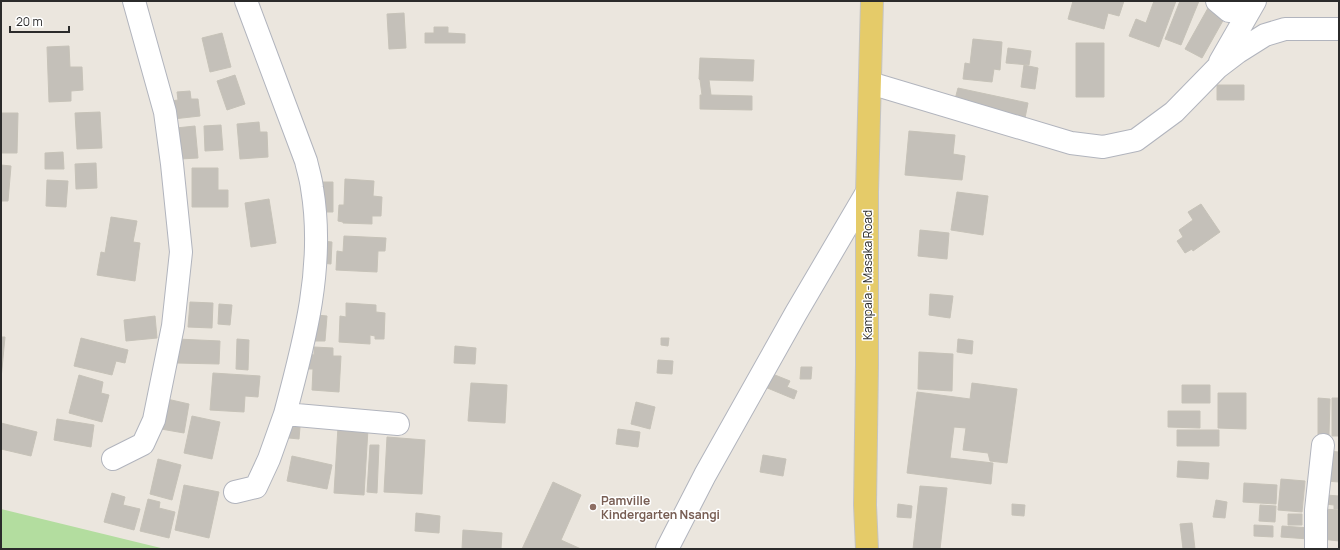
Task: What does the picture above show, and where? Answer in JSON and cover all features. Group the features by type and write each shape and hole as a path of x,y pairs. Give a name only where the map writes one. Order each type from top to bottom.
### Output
{"main road":[{"name":"Kampala - Masaka Road","path":"867,549 865,505 867,192 872,1"}],"street":[{"path":"113,460 143,444 154,420 173,326 181,252 165,112 134,1"},
{"path":"235,492 256,487 269,459 285,414 303,344 313,293 316,240 312,188 306,162 246,1"},
{"path":"1218,1 1229,11 1233,1"},
{"path":"1217,68 1255,1"},
{"path":"870,83 1071,143 1103,147 1136,140 1174,112 1217,68 1238,52 1265,36 1285,29 1339,28"},
{"path":"667,549 705,475 796,313 867,192"},
{"path":"285,414 398,424"},
{"path":"1316,549 1316,510 1323,444"}],"green space":[{"path":"1,509 165,549 1,549"}],"building":[{"path":"1073,1 1124,1 1119,16 1108,13 1104,29 1068,19"},
{"path":"1154,1 1176,1 1159,47 1129,36 1136,19 1146,23"},
{"path":"1180,1 1199,1 1181,45 1165,39"},
{"path":"1208,8 1225,17 1202,58 1185,49"},
{"path":"404,13 406,48 389,49 387,14"},
{"path":"434,27 448,27 448,33 465,34 465,43 425,43 425,33 434,33"},
{"path":"222,33 231,67 210,72 202,38"},
{"path":"973,39 1002,42 1000,70 994,69 992,82 963,79 965,63 970,64"},
{"path":"1076,43 1104,43 1104,97 1076,97"},
{"path":"69,46 70,67 82,67 83,90 71,91 71,101 49,102 47,47"},
{"path":"1008,48 1031,51 1029,65 1006,63"},
{"path":"700,58 754,60 753,81 709,80 711,95 752,96 752,110 700,109 700,95 702,95 699,79"},
{"path":"1024,65 1038,68 1035,89 1021,87"},
{"path":"235,75 245,104 227,110 217,81"},
{"path":"1217,85 1244,85 1244,100 1217,100"},
{"path":"958,88 1028,103 1025,118 954,103"},
{"path":"190,91 191,99 198,99 200,116 173,119 171,101 178,100 177,92"},
{"path":"100,112 102,148 77,149 75,113"},
{"path":"1,113 18,113 17,153 1,153"},
{"path":"259,122 260,132 267,132 268,157 240,159 237,124"},
{"path":"221,125 223,150 205,151 204,126"},
{"path":"195,126 198,158 180,159 176,128"},
{"path":"909,131 955,135 953,154 965,156 962,180 905,175"},
{"path":"63,152 64,169 45,169 45,153"},
{"path":"96,163 97,188 76,189 75,164"},
{"path":"1,165 11,166 8,201 1,201"},
{"path":"192,168 218,168 218,190 228,190 228,207 192,207"},
{"path":"345,179 374,181 373,196 382,197 381,216 372,216 372,224 343,223 338,221 339,205 344,205"},
{"path":"47,180 68,181 66,207 46,206"},
{"path":"321,182 333,182 333,212 321,212"},
{"path":"957,192 988,196 983,235 951,230"},
{"path":"269,199 276,243 251,247 245,203"},
{"path":"1201,204 1220,232 1193,251 1192,249 1185,253 1177,241 1183,237 1179,230 1193,220 1188,212"},
{"path":"111,217 137,221 133,242 140,243 135,281 97,275 101,252 105,253"},
{"path":"920,230 949,233 947,259 918,256"},
{"path":"344,236 386,238 385,251 378,251 377,272 336,270 337,251 343,252"},
{"path":"322,241 332,242 331,264 320,263"},
{"path":"930,294 953,296 950,318 929,315"},
{"path":"190,302 213,303 212,328 188,327"},
{"path":"346,303 376,305 376,312 385,313 384,339 375,339 375,336 370,335 370,344 339,342 340,316 346,317"},
{"path":"219,304 232,305 230,325 218,324"},
{"path":"317,315 327,316 325,341 315,341"},
{"path":"155,316 157,338 126,341 124,320"},
{"path":"1,337 5,337 1,379"},
{"path":"81,338 128,350 125,363 116,361 112,375 74,366"},
{"path":"661,338 669,338 668,346 661,345"},
{"path":"177,339 220,341 219,364 177,363"},
{"path":"237,339 249,340 248,370 236,369"},
{"path":"958,339 973,341 972,354 957,352"},
{"path":"455,346 476,348 475,364 454,363"},
{"path":"314,347 333,348 333,356 341,356 339,392 312,390 313,369 308,369 309,354 314,355"},
{"path":"919,352 953,354 952,391 918,389"},
{"path":"658,360 673,361 672,374 657,373"},
{"path":"801,367 812,367 811,379 800,379"},
{"path":"213,373 260,376 258,397 245,396 244,412 210,410"},
{"path":"770,373 790,381 787,387 797,391 794,399 765,387"},
{"path":"79,375 103,382 101,393 109,395 102,422 69,413"},
{"path":"471,383 507,385 505,423 468,421"},
{"path":"972,383 1017,389 1007,463 990,461 988,453 963,450 966,428 954,427 950,458 993,463 991,484 907,473 917,392 970,399"},
{"path":"1182,385 1210,385 1210,403 1182,403"},
{"path":"1218,393 1246,393 1246,429 1218,428"},
{"path":"1318,398 1330,399 1329,435 1318,435"},
{"path":"1332,398 1339,398 1339,436 1332,436"},
{"path":"167,399 189,404 184,433 161,429"},
{"path":"636,402 655,407 650,429 631,424"},
{"path":"1168,411 1200,411 1200,428 1168,427"},
{"path":"192,416 220,422 212,459 184,453"},
{"path":"57,419 94,425 91,447 54,440"},
{"path":"1,423 37,432 31,456 1,449"},
{"path":"291,426 300,427 299,439 289,438"},
{"path":"338,427 368,429 364,495 334,493"},
{"path":"618,429 640,432 638,447 616,444"},
{"path":"1177,430 1219,430 1219,446 1177,446"},
{"path":"387,437 425,440 422,494 384,492"},
{"path":"370,445 379,445 377,493 367,492"},
{"path":"1328,451 1339,452 1339,482 1326,481"},
{"path":"763,455 786,459 783,476 760,472"},
{"path":"292,456 332,465 327,489 287,481"},
{"path":"158,459 181,465 172,500 150,494"},
{"path":"1178,461 1209,463 1208,479 1177,477"},
{"path":"1281,479 1305,481 1302,512 1278,510"},
{"path":"553,482 581,495 561,540 581,549 522,549"},
{"path":"1244,483 1277,485 1276,504 1243,502"},
{"path":"184,485 219,492 209,538 175,530"},
{"path":"920,486 947,488 940,549 913,549"},
{"path":"112,493 125,497 123,505 140,509 134,530 104,522"},
{"path":"1326,495 1339,496 1339,509 1334,509 1334,505 1325,504"},
{"path":"148,499 160,502 159,508 175,512 169,538 140,531"},
{"path":"1216,500 1227,502 1225,518 1213,517"},
{"path":"898,504 912,506 911,518 897,517"},
{"path":"1012,504 1025,505 1024,516 1012,515"},
{"path":"1260,505 1276,506 1275,522 1259,521"},
{"path":"1323,509 1339,510 1339,541 1321,539"},
{"path":"416,513 440,516 439,533 415,531"},
{"path":"1288,514 1302,514 1302,525 1288,525"},
{"path":"1192,523 1195,549 1183,549 1180,524"},
{"path":"1254,525 1273,526 1273,537 1254,536"},
{"path":"1282,526 1310,528 1309,539 1281,537"},
{"path":"463,530 502,533 501,549 462,549"}],"place":[{"name":"Pamville Kindergarten Nsangi","path":"593,507"}]}
